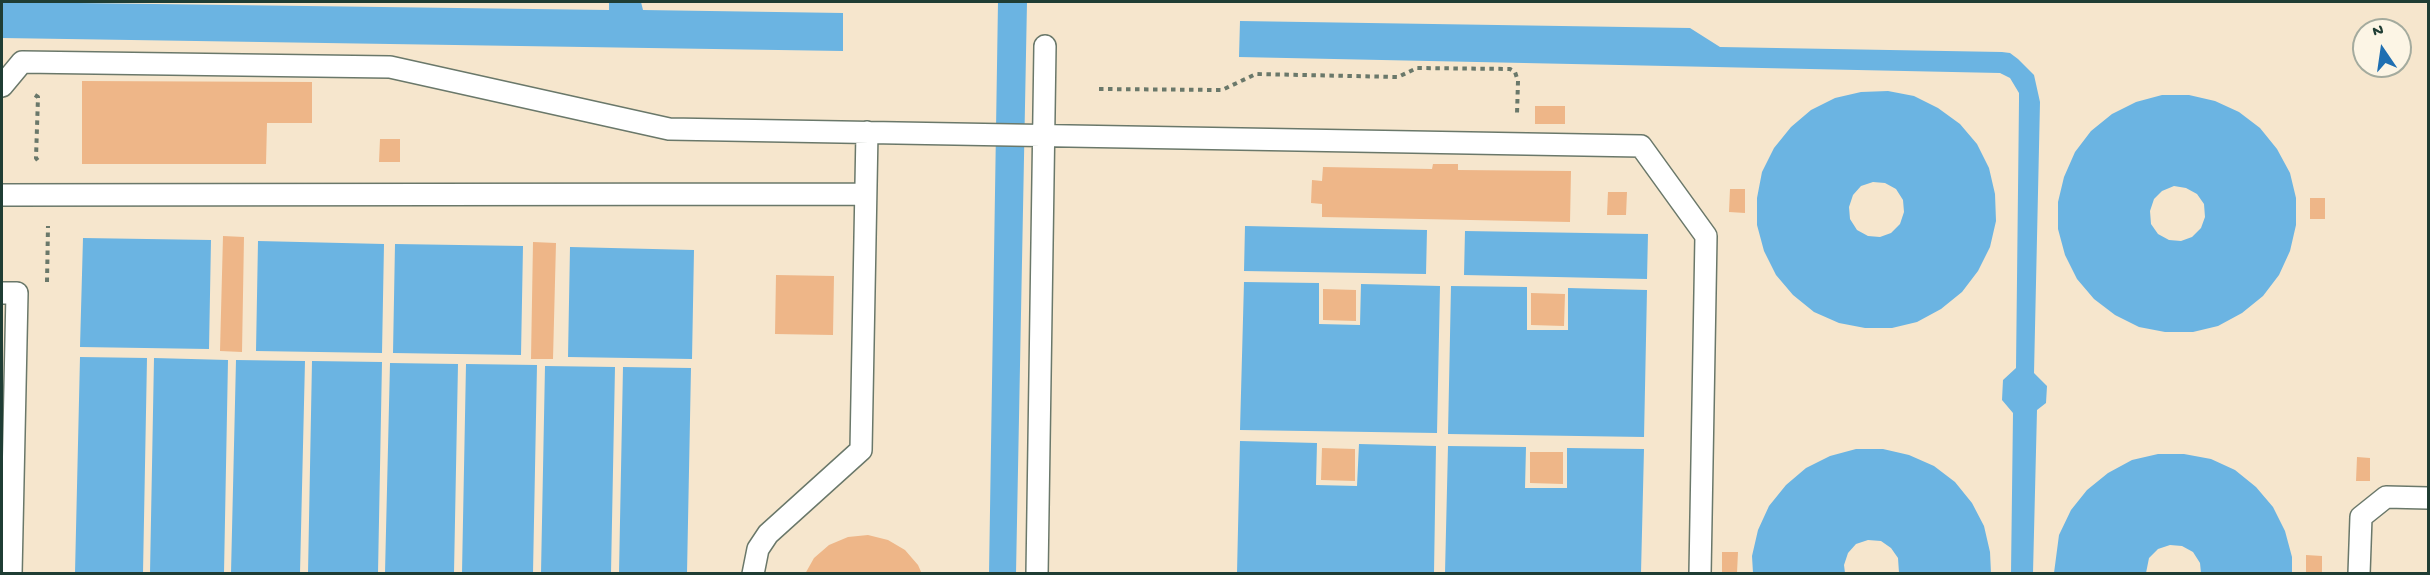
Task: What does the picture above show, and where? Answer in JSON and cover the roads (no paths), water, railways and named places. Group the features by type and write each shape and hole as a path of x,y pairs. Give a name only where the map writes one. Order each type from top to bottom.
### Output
{"lane":[{"path":"1037,573 1035,135 1045,46"},
{"path":"2,86 22,62 390,67 669,129 1641,146 1706,236 1701,573"},
{"path":"753,573 758,549 768,534 861,450 867,132"},
{"path":"2,195 865,194"},
{"path":"2,293 17,293 11,573"},
{"path":"2359,573 2361,518 2386,497 2428,498"}],"water":[{"path":"2,2 609,10 609,2 641,2 643,10 843,13 843,51 2,38"},
{"path":"998,2 1027,2 1016,573 989,574"},
{"path":"1240,21 1690,28 1720,47 2010,53 2034,75 2040,102 2034,373 2047,386 2046,403 2037,410 2033,573 2011,573 2013,413 2002,400 2003,380 2016,368 2019,93 2010,78 2000,73 1239,57"},
{"path":"1888,91 1914,96 1938,108 1960,124 1977,144 1989,168 1995,194 1996,221 1990,247 1978,271 1962,292 1941,309 1917,322 1892,328 1865,328 1839,323 1814,312 1793,295 1776,275 1764,251 1757,225 1757,198 1762,172 1774,148 1791,127 1811,110 1835,98 1861,92","holes":["1873,182 1885,183 1896,189 1903,200 1904,212 1900,224 1891,233 1880,237 1868,236 1857,230 1850,219 1849,207 1853,195 1861,186"]},
{"path":"2162,95 2189,95 2215,101 2239,112 2260,128 2277,149 2290,173 2296,198 2296,225 2290,251 2279,275 2263,296 2242,313 2218,326 2193,332 2165,332 2139,327 2115,315 2094,299 2077,279 2065,255 2058,229 2058,202 2064,177 2075,152 2091,131 2112,114 2136,102","holes":["2174,186 2186,188 2197,194 2204,204 2205,217 2201,228 2192,237 2181,241 2169,240 2158,234 2151,224 2150,211 2154,199 2162,191"]},
{"path":"1245,226 1427,230 1426,274 1244,271"},
{"path":"1465,231 1648,234 1647,279 1464,275"},
{"path":"83,238 211,240 209,349 80,347"},
{"path":"258,241 384,244 382,353 256,351"},
{"path":"395,244 523,246 521,355 393,353"},
{"path":"570,247 694,250 692,359 568,357"},
{"path":"1244,282 1319,283 1319,324 1360,325 1361,284 1440,286 1437,433 1240,430"},
{"path":"1451,286 1527,287 1527,330 1568,330 1568,288 1647,290 1644,437 1448,434"},
{"path":"80,357 147,358 143,573 75,573"},
{"path":"154,358 228,360 224,573 150,573"},
{"path":"236,360 305,361 300,573 231,573"},
{"path":"312,361 382,362 378,573 308,573"},
{"path":"390,363 458,364 454,573 385,573"},
{"path":"466,364 537,365 533,573 462,573"},
{"path":"545,366 615,367 611,573 541,573"},
{"path":"623,367 691,368 687,573 619,573"},
{"path":"1240,441 1317,443 1316,485 1357,486 1359,444 1436,446 1434,573 1237,573"},
{"path":"1448,446 1526,447 1525,488 1567,488 1567,448 1644,449 1641,573 1445,573"},
{"path":"1856,449 1883,449 1909,455 1934,466 1955,482 1972,503 1984,526 1990,552 1991,573 1899,573 1898,558 1891,548 1881,541 1868,540 1856,544 1848,553 1844,565 1845,573 1753,573 1752,556 1758,530 1769,506 1786,485 1806,468 1830,456"},
{"path":"2158,454 2184,454 2211,459 2235,470 2256,487 2273,507 2285,531 2292,557 2292,573 2201,573 2200,563 2193,552 2182,546 2170,545 2158,549 2149,558 2146,573 2054,573 2059,535 2071,510 2087,490 2108,473 2132,460"}]}
